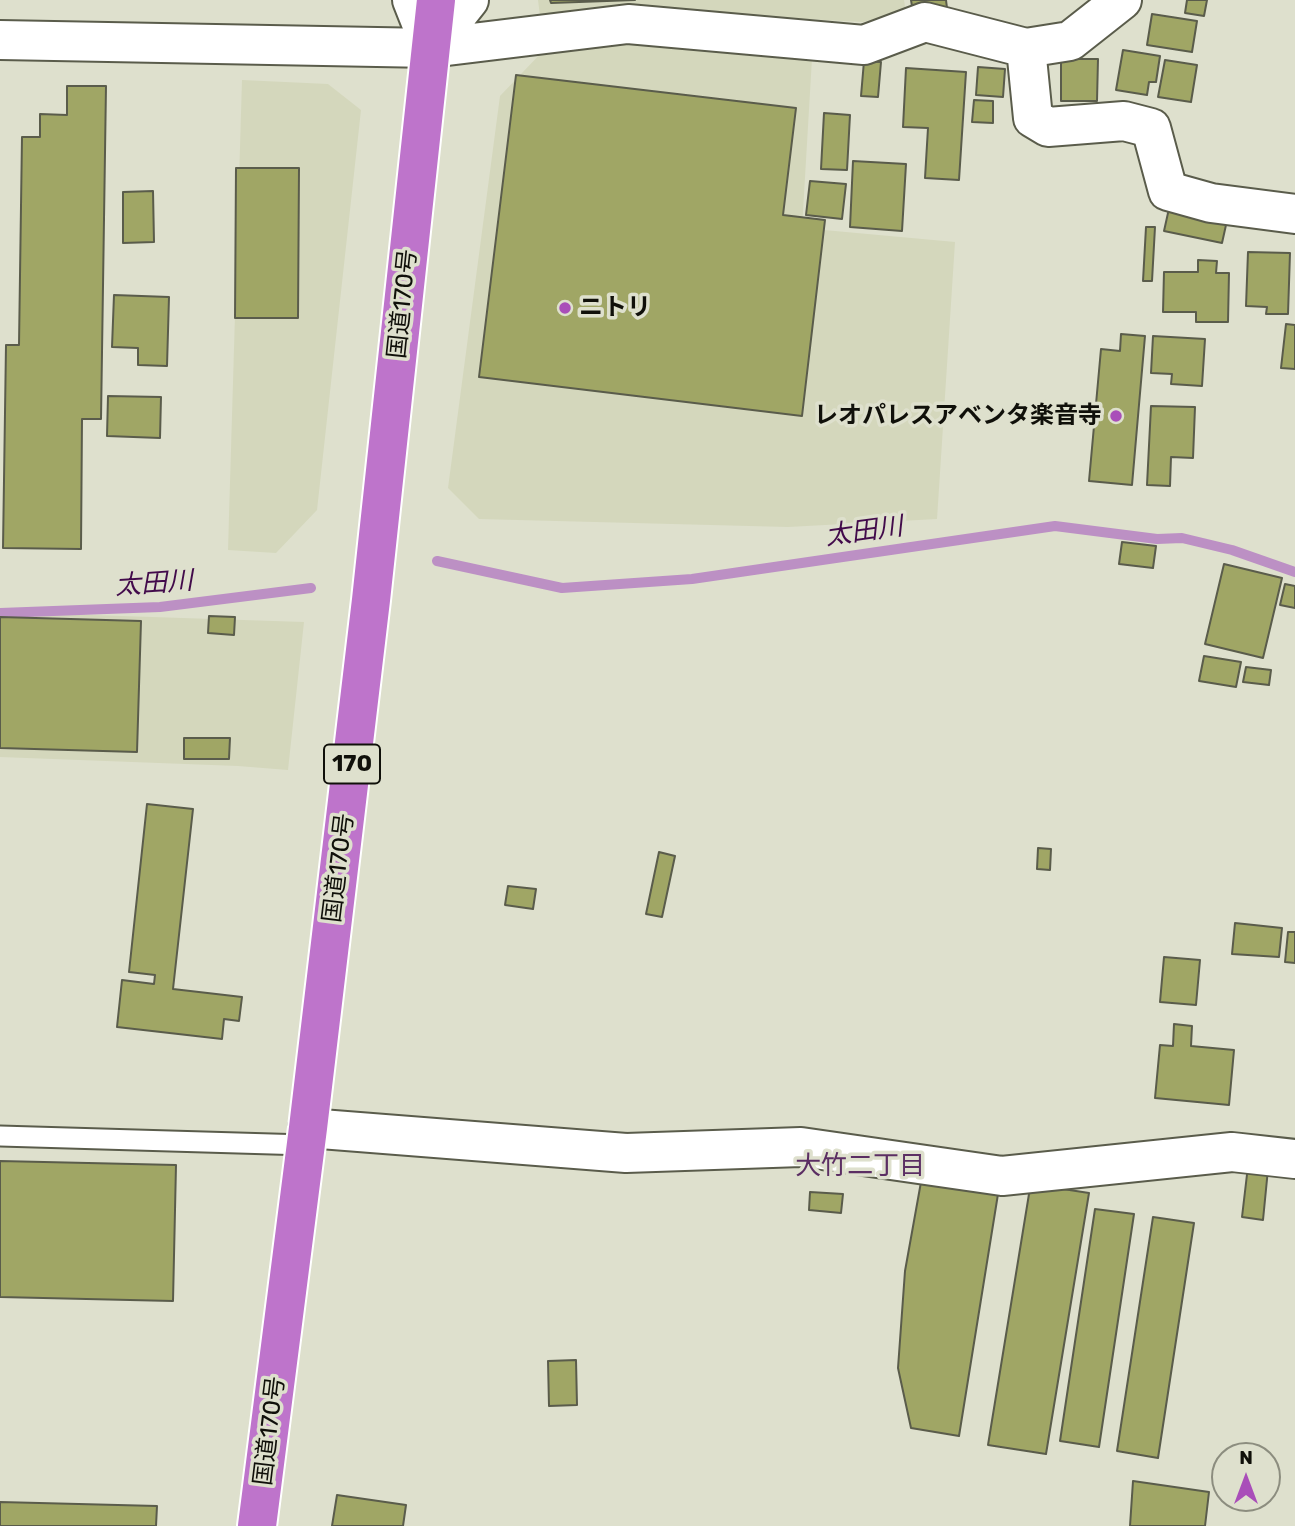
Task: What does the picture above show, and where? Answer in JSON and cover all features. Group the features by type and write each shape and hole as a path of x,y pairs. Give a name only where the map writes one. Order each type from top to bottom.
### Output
{"highway":[{"name":"国道170号","path":"257,1526 371,600 436,0"}],"street":[{"path":"412,0 430,48"},
{"path":"430,48 469,0"},
{"path":"0,40 430,48 628,24 864,45 925,22 1026,48 1070,41 1122,0"},
{"path":"1026,48 1033,118 1048,127 1125,121 1151,128 1168,191 1211,203 1295,214"},
{"path":"307,1137 626,1153 801,1147 1002,1176 1232,1152 1295,1159"}],"lane":[{"path":"0,1136 307,1137"}],"shaded area":[{"path":"538,0 904,0 906,12 863,22 629,10 540,16"},
{"path":"625,41 812,58 802,228 955,242 937,519 788,527 479,519 448,488 500,96 544,50"},
{"path":"242,80 328,84 361,110 317,510 276,553 228,550"},
{"path":"0,612 304,622 288,770 0,757"}],"building":[{"path":"550,0 635,0 551,3"},
{"path":"911,0 946,0 947,8 913,12"},
{"path":"1187,0 1207,0 1204,16 1185,13"},
{"path":"1152,14 1197,21 1192,52 1147,45"},
{"path":"1123,50 1160,56 1156,82 1149,82 1147,95 1116,90"},
{"path":"1061,59 1098,59 1097,101 1061,101"},
{"path":"1165,60 1197,65 1191,102 1158,97"},
{"path":"864,61 881,62 878,97 861,96"},
{"path":"978,67 1005,69 1003,97 976,95"},
{"path":"906,68 966,72 959,180 925,178 928,128 903,127"},
{"path":"516,75 796,108 783,215 825,220 802,416 479,377"},
{"path":"67,86 106,86 101,419 82,419 81,549 3,548 6,345 19,345 22,137 40,137 40,114 67,115"},
{"path":"974,100 993,101 993,123 972,122"},
{"path":"824,113 850,115 847,170 821,169"},
{"path":"853,161 906,164 902,231 850,227"},
{"path":"236,168 299,168 298,318 235,318"},
{"path":"810,181 846,184 842,219 806,215"},
{"path":"153,191 154,242 123,243 123,192"},
{"path":"1170,204 1228,216 1222,243 1164,231"},
{"path":"1146,227 1155,227 1152,281 1143,281"},
{"path":"1248,252 1290,253 1288,314 1266,314 1267,307 1246,306"},
{"path":"1198,260 1217,261 1216,273 1229,273 1228,322 1196,322 1196,312 1163,312 1164,272 1198,272"},
{"path":"114,295 169,297 167,366 138,365 138,348 112,347"},
{"path":"1286,324 1295,325 1295,369 1281,368"},
{"name":"レオパレスアベンタ楽音寺","path":"1121,334 1145,336 1132,485 1089,481 1101,349 1120,351"},
{"path":"1153,336 1205,339 1202,386 1171,384 1172,374 1151,373"},
{"path":"108,396 161,397 160,438 107,436"},
{"path":"1151,406 1195,407 1193,458 1171,457 1170,486 1147,485"},
{"path":"1122,542 1156,546 1153,568 1119,564"},
{"path":"1224,564 1282,578 1263,658 1205,644"},
{"path":"1285,584 1295,586 1295,608 1280,605"},
{"path":"209,616 235,617 234,635 208,633"},
{"path":"0,617 141,621 137,752 0,748"},
{"path":"1204,656 1241,662 1236,687 1199,681"},
{"path":"1246,667 1271,670 1269,685 1243,682"},
{"path":"184,738 230,738 229,759 184,759"},
{"path":"147,804 193,809 173,989 242,997 239,1021 224,1019 222,1039 117,1027 122,980 154,984 155,975 129,972"},
{"path":"1038,848 1051,849 1050,870 1037,869"},
{"path":"659,852 675,856 662,917 646,914"},
{"path":"508,886 536,889 533,909 505,905"},
{"path":"1235,923 1282,928 1279,957 1232,954"},
{"path":"1288,932 1295,932 1295,963 1285,962"},
{"path":"1164,957 1200,960 1196,1005 1160,1002"},
{"path":"1174,1024 1192,1026 1191,1046 1234,1050 1229,1105 1155,1098 1160,1045 1173,1046"},
{"path":"0,1161 176,1165 173,1301 0,1297"},
{"path":"1248,1166 1268,1169 1263,1220 1242,1217"},
{"path":"921,1182 998,1194 959,1436 911,1428 898,1368 905,1271"},
{"path":"1037,1185 1089,1193 1046,1454 988,1445 1029,1194"},
{"path":"810,1192 843,1194 841,1213 809,1210"},
{"path":"1095,1209 1134,1214 1099,1447 1060,1441"},
{"path":"1153,1217 1194,1223 1158,1458 1117,1451"},
{"path":"576,1360 577,1405 549,1406 548,1361"},
{"path":"1133,1481 1209,1492 1205,1526 1130,1526"},
{"path":"337,1495 406,1505 403,1526 332,1526"},
{"path":"0,1502 157,1506 156,1526 0,1526"}],"waterway":[{"name":"太田川","path":"437,561 562,588 692,579 1055,526 1157,539 1182,538 1232,550 1295,572"},
{"name":"太田川","path":"0,613 160,607 311,588"}],"place":[{"name":"ニトリ","path":"565,308"},
{"name":"レオパレスアベンタ楽音寺","path":"1116,416"}],"district":[{"name":"大竹二丁目","path":"860,1166"}]}
